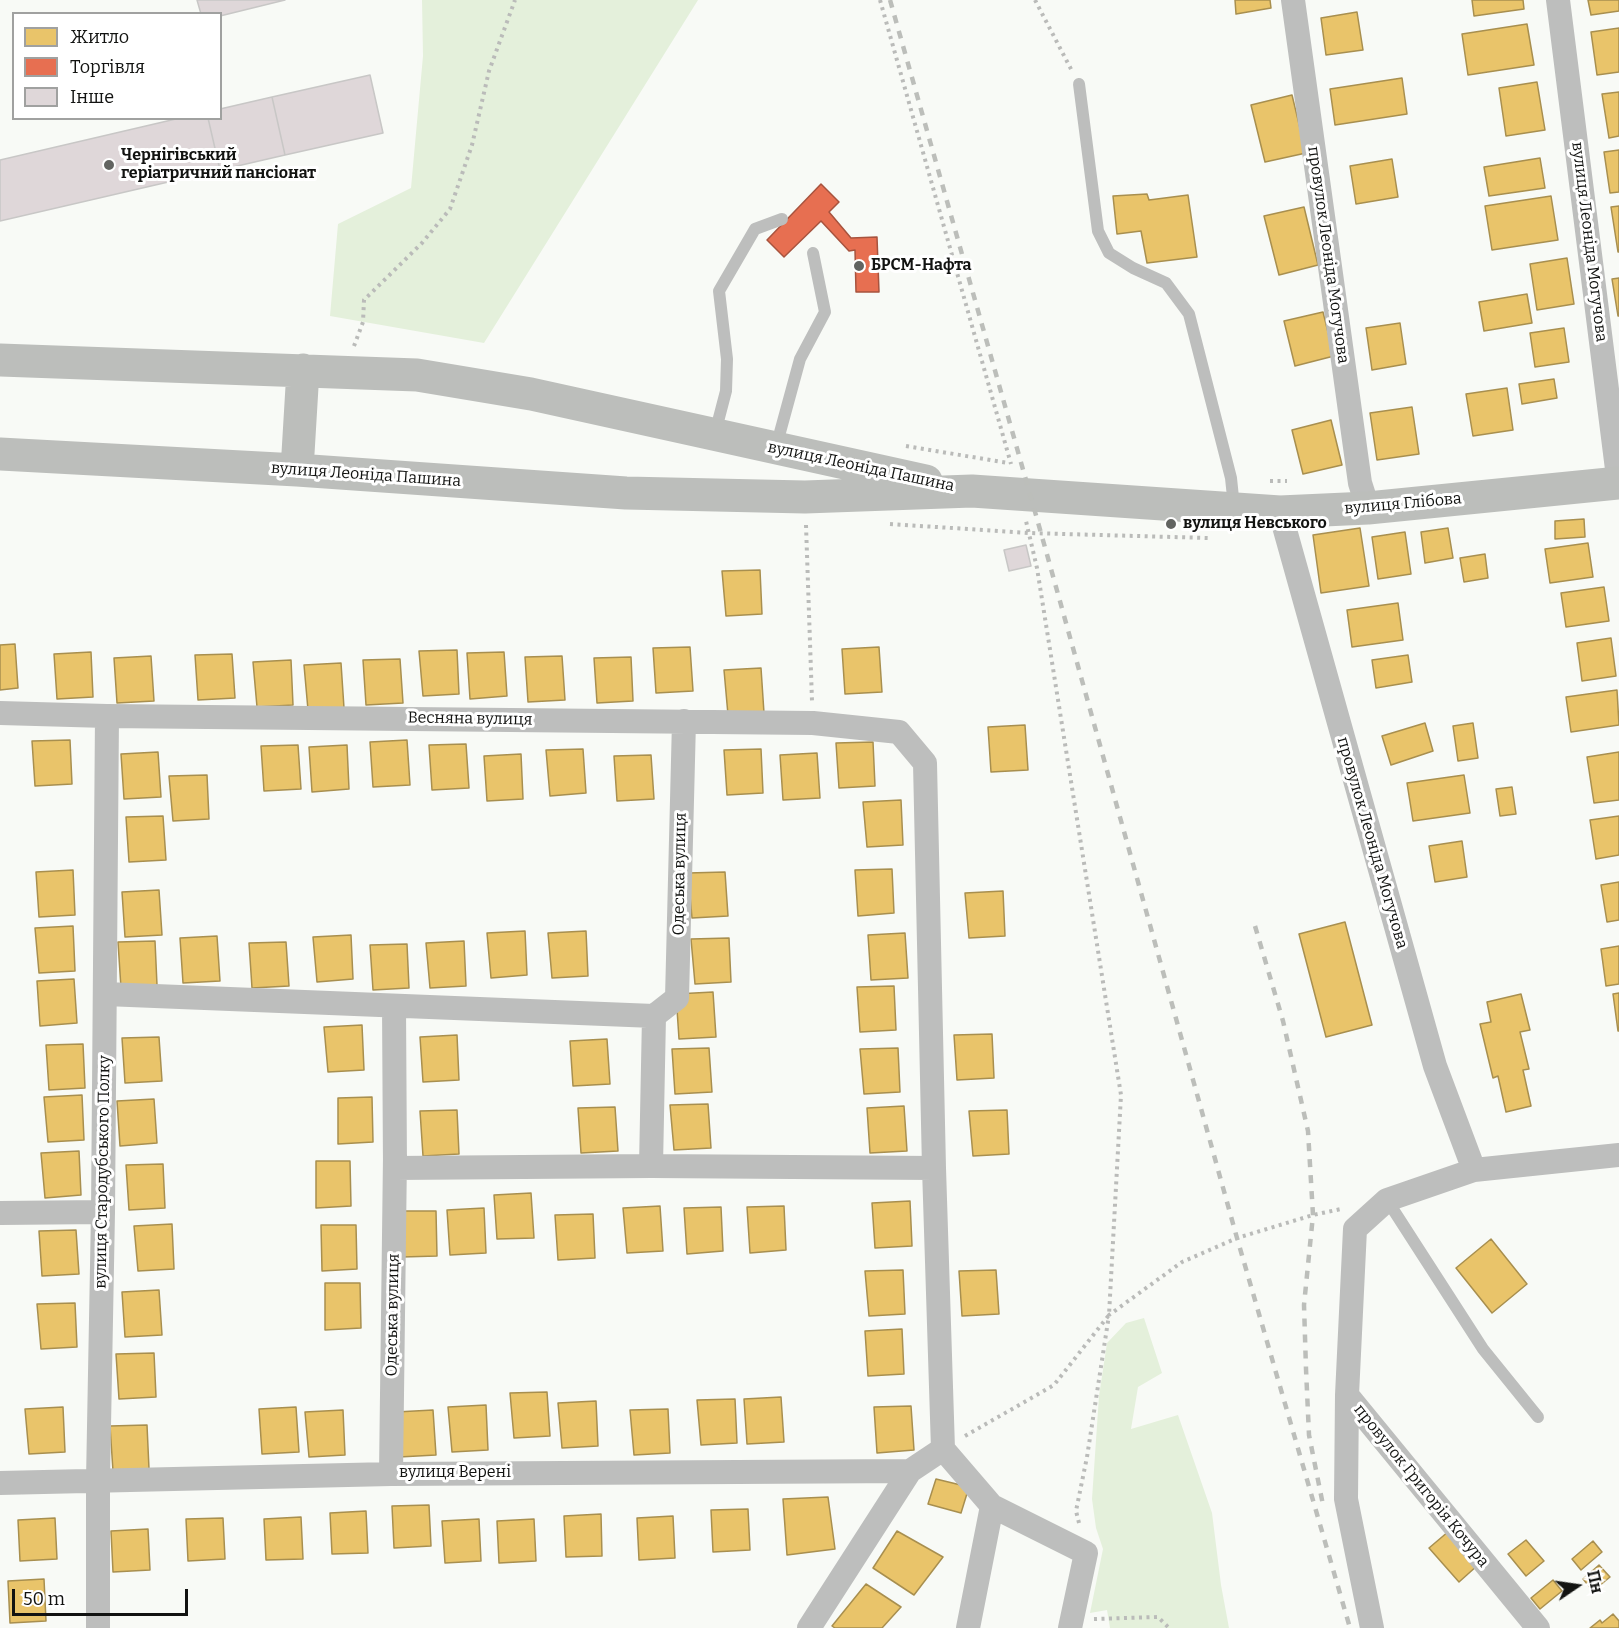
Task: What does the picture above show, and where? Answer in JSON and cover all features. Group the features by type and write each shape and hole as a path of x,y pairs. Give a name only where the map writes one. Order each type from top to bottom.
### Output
{"main road":[{"name":"вулиця Леоніда Пашина","path":"0,360 417,375 531,394 972,491"},
{"path":"297,470 303,370"},
{"name":"вулиця Леоніда Пашина","path":"0,454 297,470 626,493 805,497 972,491"},
{"name":"вулиця Глібова","path":"972,491 1020,479 1233,493 1280,512 1368,508 1619,484"}],"street":[{"name":"провулок Леоніда Могучова","path":"1293,0 1360,483 1368,508"},
{"name":"вулиця Леоніда Могучова","path":"1558,0 1619,484"},
{"name":"провулок Леоніда Могучова","path":"1280,512 1435,1066 1474,1170"},
{"name":"Весняна вулиця","path":"0,713 813,723 899,732 925,763 934,1168"},
{"name":"вулиця Стародубського Полку","path":"98,1628 108,716"},
{"name":"Одеська вулиця","path":"654,1016 677,998 684,722"},
{"path":"105,994 654,1016 651,1166"},
{"name":"Одеська вулиця","path":"391,1474 395,1155 394,1005"},
{"path":"395,1155 395,1168 651,1166 934,1168 943,1449 992,1506 1086,1553 1071,1624"},
{"path":"1388,1200 1474,1170 1619,1155"},
{"name":"провулок Григорія Кочура","path":"1388,1200 1355,1229 1347,1395 1538,1628"},
{"path":"0,1213 103,1212"},
{"path":"1347,1395 1346,1499 1372,1628"},
{"path":"809,1628 910,1471 943,1449"},
{"name":"вулиця Верені","path":"0,1483 391,1474 910,1471"},
{"path":"968,1628 992,1506"}],"lane":[{"path":"1079,84 1098,231 1109,253 1133,268 1166,283 1190,314 1233,493"},
{"path":"715,435 726,391 727,359 718,291 755,229 782,219"},
{"path":"775,448 800,359 825,312 813,253"},
{"path":"1388,1200 1483,1349 1538,1417"}],"path":[{"path":"352,350 363,322 364,300 422,243 450,209 472,146 489,71 515,0"},
{"path":"880,0 1011,464 1020,479 1037,568 1121,1095 1109,1315 1087,1457 1076,1511 1086,1553"},
{"path":"1035,0 1079,84"},
{"path":"1233,493 1292,481"},
{"path":"805,497 813,723"},
{"path":"943,1449 1054,1385 1109,1315 1182,1262 1237,1238 1313,1215 1345,1208"},
{"path":"1071,1624 1158,1617 1169,1628"}],"green space":[{"path":"422,0 698,0 484,343 330,316 338,224 411,188 423,56"},
{"path":"1144,1318 1162,1373 1138,1387 1131,1429 1178,1415 1212,1513 1229,1628 1110,1628 1107,1610 1090,1613 1103,1549 1096,1528 1092,1499 1099,1396 1107,1343 1126,1323"}],"building: Житло":[{"path":"1235,0 1270,0 1271,8 1236,14"},
{"path":"1472,0 1523,0 1524,9 1474,16"},
{"path":"1588,0 1619,0 1619,11 1591,15"},
{"path":"1357,12 1363,50 1326,55 1321,18"},
{"path":"1527,24 1534,65 1468,75 1462,34"},
{"path":"1619,28 1619,72 1597,75 1591,32"},
{"path":"1402,78 1407,114 1335,125 1330,89"},
{"path":"1537,82 1545,130 1506,136 1499,88"},
{"path":"1619,92 1619,136 1609,138 1602,94"},
{"path":"1292,95 1306,153 1265,162 1251,105"},
{"path":"1619,150 1619,192 1610,193 1604,152"},
{"path":"1540,158 1545,188 1489,196 1484,167"},
{"path":"1392,159 1398,197 1356,204 1350,166"},
{"path":"1147,194 1149,200 1188,195 1197,257 1147,263 1141,231 1117,234 1113,196"},
{"path":"1551,196 1558,240 1492,250 1485,206"},
{"path":"1619,206 1619,252 1618,252 1611,207"},
{"path":"1304,207 1318,265 1279,275 1264,216"},
{"path":"1567,258 1574,304 1537,310 1530,264"},
{"path":"1619,278 1619,316 1618,316 1612,279"},
{"path":"1527,294 1532,323 1484,331 1479,302"},
{"path":"1323,312 1334,356 1295,366 1284,321"},
{"path":"1400,323 1406,364 1372,370 1366,328"},
{"path":"1564,328 1569,362 1535,367 1530,333"},
{"path":"1554,379 1557,398 1522,404 1519,384"},
{"path":"1507,388 1513,430 1473,436 1466,394"},
{"path":"1412,407 1419,454 1377,460 1370,413"},
{"path":"1331,420 1342,465 1303,474 1292,430"},
{"path":"1584,519 1585,537 1555,539 1555,521"},
{"path":"1360,528 1369,586 1321,593 1313,535"},
{"path":"1448,528 1453,558 1425,563 1421,532"},
{"path":"1405,532 1411,574 1378,579 1372,537"},
{"path":"1588,543 1593,577 1550,583 1545,549"},
{"path":"1485,554 1488,578 1464,582 1460,558"},
{"path":"760,570 762,614 726,616 722,571"},
{"path":"1604,587 1609,621 1566,627 1561,593"},
{"path":"1398,603 1403,640 1352,647 1347,610"},
{"path":"1611,638 1616,676 1582,681 1577,643"},
{"path":"15,644 18,688 0,690 0,645"},
{"path":"690,647 693,691 656,693 653,648"},
{"path":"879,647 882,692 845,694 842,649"},
{"path":"457,650 459,694 423,696 419,651"},
{"path":"91,652 93,697 57,699 54,654"},
{"path":"504,652 507,696 470,699 467,653"},
{"path":"232,654 235,698 198,700 195,655"},
{"path":"1408,655 1412,682 1376,688 1372,660"},
{"path":"151,656 154,701 117,703 114,658"},
{"path":"562,656 565,700 528,702 525,657"},
{"path":"631,657 633,701 597,703 594,658"},
{"path":"400,659 403,703 366,705 363,660"},
{"path":"291,660 293,705 257,707 253,662"},
{"path":"341,663 344,708 308,710 304,665"},
{"path":"761,668 764,713 728,715 724,670"},
{"path":"1617,690 1619,725 1571,732 1566,697"},
{"path":"1425,723 1433,751 1391,765 1382,736"},
{"path":"1473,723 1478,758 1458,761 1453,726"},
{"path":"1025,725 1028,770 991,772 988,727"},
{"path":"70,740 72,784 35,786 32,741"},
{"path":"407,740 410,785 373,787 370,742"},
{"path":"873,742 875,786 839,788 836,743"},
{"path":"466,744 469,788 432,790 429,745"},
{"path":"298,745 301,789 264,791 261,746"},
{"path":"347,745 349,789 312,792 309,747"},
{"path":"583,749 586,793 550,796 546,750"},
{"path":"761,749 763,793 727,795 724,750"},
{"path":"158,752 161,797 124,799 121,754"},
{"path":"1619,752 1619,800 1594,803 1587,757"},
{"path":"817,753 820,798 783,800 780,755"},
{"path":"521,754 523,799 487,801 484,756"},
{"path":"651,755 654,799 617,801 614,756"},
{"path":"207,775 209,819 173,821 169,776"},
{"path":"1464,775 1470,813 1413,821 1407,783"},
{"path":"1512,787 1516,814 1500,816 1496,789"},
{"path":"901,800 903,845 867,847 863,802"},
{"path":"163,816 166,860 129,862 126,817"},
{"path":"1619,816 1619,855 1596,859 1590,820"},
{"path":"1462,841 1467,877 1435,882 1429,846"},
{"path":"892,869 894,913 858,916 855,870"},
{"path":"73,870 75,915 39,917 36,872"},
{"path":"725,872 728,916 692,918 688,873"},
{"path":"1619,882 1619,920 1607,922 1601,885"},
{"path":"159,890 162,935 125,937 122,892"},
{"path":"1003,891 1005,936 969,938 965,893"},
{"path":"1345,922 1372,1025 1326,1037 1299,934"},
{"path":"73,926 75,971 39,973 35,928"},
{"path":"525,931 527,975 491,978 487,933"},
{"path":"586,931 588,976 552,978 548,933"},
{"path":"905,933 908,978 871,980 868,935"},
{"path":"351,935 353,979 317,982 313,937"},
{"path":"217,936 220,981 183,983 180,938"},
{"path":"729,938 731,982 695,984 691,939"},
{"path":"155,941 157,985 121,988 118,942"},
{"path":"464,941 466,986 430,988 426,943"},
{"path":"286,942 289,986 252,988 249,943"},
{"path":"407,944 409,988 373,990 370,945"},
{"path":"1619,946 1619,984 1606,986 1601,949"},
{"path":"74,979 77,1023 40,1026 37,981"},
{"path":"894,986 896,1030 860,1032 857,987"},
{"path":"713,992 716,1037 679,1039 676,994"},
{"path":"1619,993 1619,1031 1618,1031 1613,994"},
{"path":"1521,994 1530,1030 1520,1032 1529,1069 1523,1070 1531,1106 1506,1112 1498,1076 1493,1078 1480,1024 1491,1022 1487,1002"},
{"path":"362,1025 364,1070 328,1072 324,1027"},
{"path":"992,1034 994,1078 957,1080 954,1035"},
{"path":"457,1035 459,1080 423,1082 420,1037"},
{"path":"159,1037 162,1081 125,1083 122,1038"},
{"path":"607,1039 610,1084 573,1086 570,1041"},
{"path":"83,1044 85,1088 49,1090 46,1045"},
{"path":"709,1048 712,1092 675,1094 672,1049"},
{"path":"898,1048 900,1092 864,1094 860,1049"},
{"path":"82,1095 84,1140 48,1142 44,1097"},
{"path":"372,1097 373,1142 338,1144 338,1098"},
{"path":"154,1099 157,1143 120,1146 117,1101"},
{"path":"708,1104 711,1148 674,1150 670,1105"},
{"path":"904,1106 907,1151 870,1153 867,1108"},
{"path":"615,1107 618,1151 581,1153 578,1108"},
{"path":"457,1110 459,1154 423,1156 420,1111"},
{"path":"1007,1110 1009,1154 973,1156 969,1111"},
{"path":"79,1151 81,1195 45,1198 41,1153"},
{"path":"316,1161 350,1161 351,1206 316,1208"},
{"path":"163,1164 165,1208 129,1210 126,1165"},
{"path":"531,1193 534,1238 497,1239 494,1195"},
{"path":"910,1201 912,1246 875,1248 872,1203"},
{"path":"660,1206 663,1251 627,1253 623,1208"},
{"path":"784,1206 786,1250 750,1253 747,1207"},
{"path":"721,1207 723,1251 687,1254 684,1208"},
{"path":"484,1208 486,1253 450,1255 447,1210"},
{"path":"402,1211 436,1211 437,1256 402,1257"},
{"path":"593,1214 595,1258 558,1260 555,1215"},
{"path":"172,1224 174,1269 138,1271 134,1226"},
{"path":"321,1225 356,1225 357,1269 322,1271"},
{"path":"76,1230 79,1274 42,1276 39,1231"},
{"path":"1491,1239 1527,1284 1492,1313 1456,1268"},
{"path":"903,1270 905,1314 869,1316 865,1271"},
{"path":"996,1270 999,1314 962,1316 959,1271"},
{"path":"325,1283 360,1283 361,1328 325,1330"},
{"path":"159,1290 162,1335 125,1337 122,1292"},
{"path":"75,1303 77,1347 41,1349 37,1304"},
{"path":"902,1329 904,1374 868,1376 865,1331"},
{"path":"154,1353 156,1397 119,1399 116,1354"},
{"path":"547,1392 550,1436 514,1438 510,1393"},
{"path":"781,1397 784,1442 747,1444 744,1399"},
{"path":"735,1399 737,1443 701,1445 697,1400"},
{"path":"596,1401 598,1446 562,1448 558,1403"},
{"path":"486,1405 488,1450 452,1452 448,1407"},
{"path":"911,1406 914,1450 877,1453 874,1407"},
{"path":"63,1407 65,1452 29,1454 25,1409"},
{"path":"296,1407 299,1452 262,1454 259,1409"},
{"path":"668,1409 670,1453 634,1455 630,1410"},
{"path":"343,1410 345,1455 309,1457 305,1412"},
{"path":"433,1410 436,1455 399,1457 396,1412"},
{"path":"147,1425 149,1469 113,1471 110,1426"},
{"path":"936,1479 969,1487 961,1513 928,1504"},
{"path":"828,1497 835,1549 787,1555 783,1499"},
{"path":"429,1505 431,1546 394,1548 392,1506"},
{"path":"748,1509 750,1550 713,1552 711,1510"},
{"path":"366,1511 368,1553 332,1554 330,1513"},
{"path":"601,1514 602,1556 566,1557 564,1516"},
{"path":"673,1516 675,1558 639,1560 637,1518"},
{"path":"301,1517 303,1559 266,1560 264,1519"},
{"path":"55,1518 57,1559 20,1561 18,1520"},
{"path":"223,1518 225,1559 188,1561 186,1519"},
{"path":"479,1519 481,1561 445,1563 442,1521"},
{"path":"534,1519 536,1561 499,1563 497,1521"},
{"path":"148,1529 150,1570 113,1572 111,1531"},
{"path":"897,1531 943,1557 914,1595 873,1568"},
{"path":"1449,1531 1478,1565 1459,1582 1429,1548"},
{"path":"1526,1540 1544,1561 1526,1576 1508,1554"},
{"path":"1593,1541 1602,1552 1581,1570 1572,1559"},
{"path":"1599,1565 1610,1577 1593,1591 1583,1579"},
{"path":"44,1579 46,1621 10,1623 8,1581"},
{"path":"1553,1580 1562,1591 1540,1609 1531,1598"},
{"path":"866,1584 901,1607 882,1628 835,1628 832,1626"},
{"path":"1613,1614 1619,1621 1619,1628 1590,1628 1600,1620 1602,1623"}],"building: Торгівля":[{"path":"821,184 839,202 829,212 851,238 877,237 879,292 856,292 855,250 849,251 821,221 784,257 767,240"}],"building: Інше":[{"path":"197,0 285,0 222,16 222,12 200,12"},
{"path":"370,75 383,133 285,155 272,97"},
{"path":"272,97 285,155 220,170 208,120 222,120 222,109"},
{"name":"Чернігівський геріатричний пансіонат","path":"171,120 208,120 220,170 0,221 0,160"},
{"path":"1026,545 1031,566 1009,571 1004,550"}],"railway":[{"path":"890,0 1237,1238 1350,1628"},
{"path":"1255,926 1283,1021 1308,1131 1313,1215 1304,1305 1306,1369 1309,1435 1323,1505"}],"place":[{"name":"Чернігівський геріатричний пансіонат","path":"109,165"},
{"name":"БРСМ-Нафта","path":"859,266"},
{"name":"вулиця Невського","path":"1171,524"}]}
